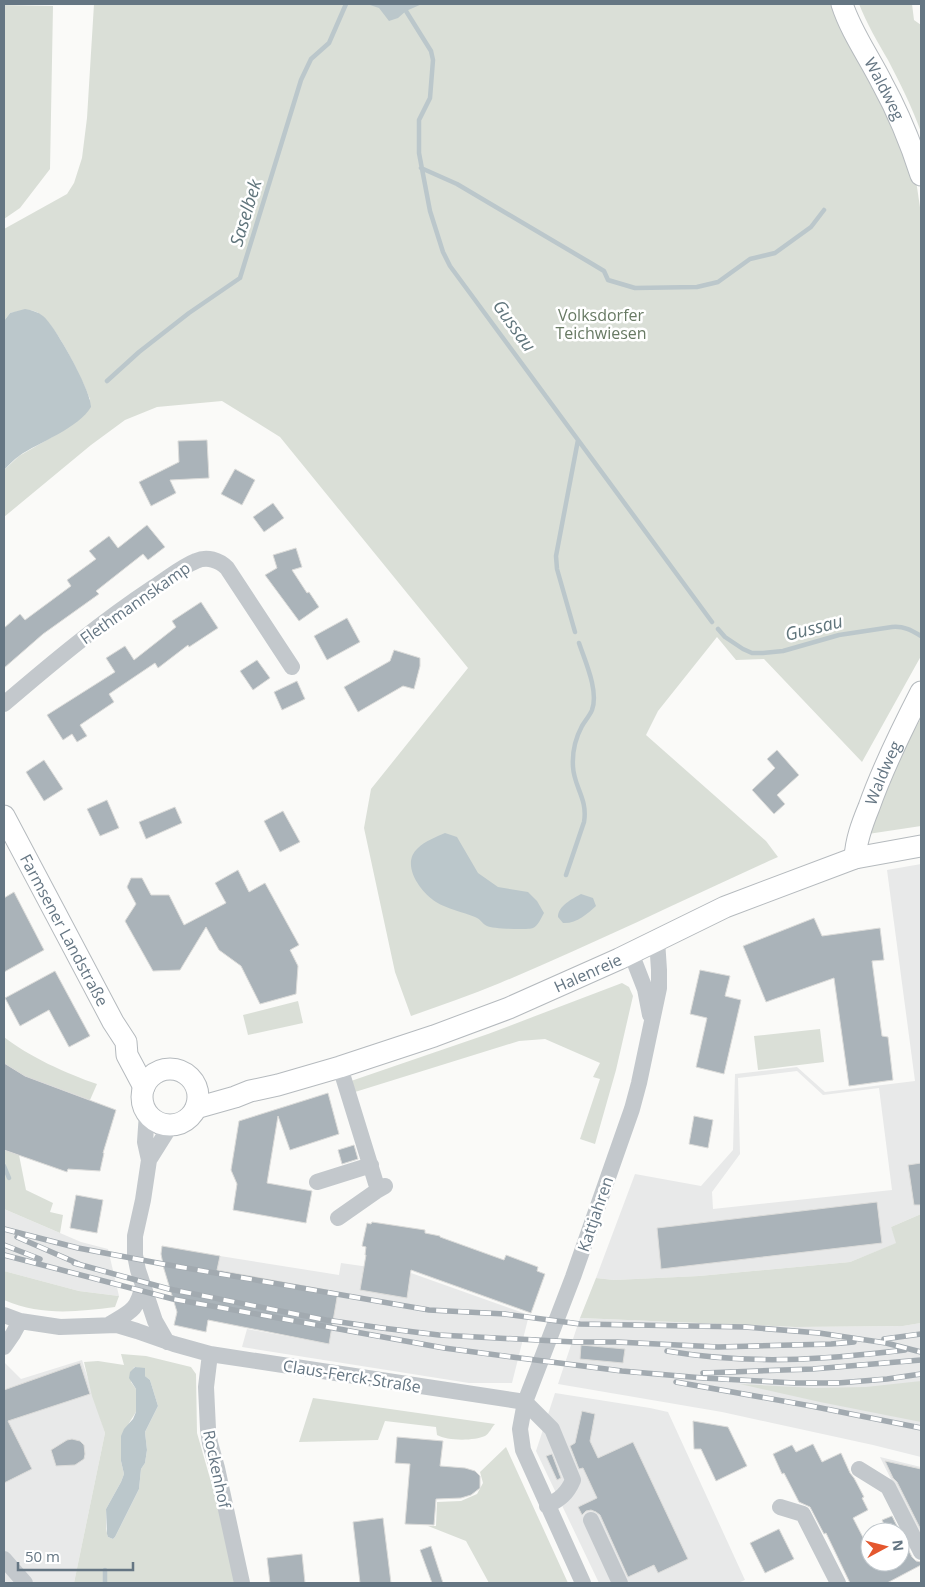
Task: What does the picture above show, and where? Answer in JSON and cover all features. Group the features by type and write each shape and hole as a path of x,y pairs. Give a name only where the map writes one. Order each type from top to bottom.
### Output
{"main road":[{"name":"Waldweg","path":"842,4 903,127 921,176"},
{"name":"Waldweg","path":"855,858 856,844 875,788 921,692"},
{"name":"Farmsener Landstraße","path":"4,816 113,1022 126,1042 137,1049 150,1064 160,1071"},
{"name":"Halenreie","path":"196,1097 235,1097 250,1091 340,1067 434,1036 509,1008 725,908 855,858 921,846"},
{"name":"Farmsener Landstraße","path":"126,1042 127,1055 144,1087 142,1093 143,1103 147,1114"},
{"path":"144,1087 150,1078 160,1071 172,1069 184,1073 194,1082 196,1097 189,1118 177,1124 170,1125 158,1122 147,1114"}],"street":[{"name":"Flethmannskamp","path":"4,704 70,648 135,600 197,560 212,559 222,562 292,667"},
{"name":"Kattjahren","path":"525,1402 576,1269 632,1109 660,979 657,940"},
{"name":"Kattjahren","path":"631,953 645,989 651,1022"},
{"path":"338,1218 382,1188 370,1165 340,1067"},
{"name":"Farmsener Landstraße","path":"147,1114 146,1142 148,1160 135,1247 137,1263 155,1321 167,1342"},
{"name":"Farmsener Landstraße","path":"148,1160 170,1125"},
{"path":"317,1182 370,1165"},
{"path":"110,1324 125,1316 135,1307 140,1300 143,1285"},
{"name":"Claus-Ferck-Straße","path":"4,1315 20,1321 60,1327 110,1324 210,1354 525,1402"},
{"path":"4,1347 20,1321"},
{"name":"Rockenhof","path":"210,1354 206,1387 209,1436 242,1583"},
{"path":"525,1402 552,1429 573,1480 563,1497 547,1506"},
{"path":"525,1402 520,1429 523,1450 583,1583"},
{"path":"859,1469 888,1487 921,1552"},
{"path":"780,1507 803,1514 838,1583"},
{"path":"591,1520 620,1583"},
{"path":"4,1559 25,1583"}],"shaded area":[{"path":"367,4 422,4 389,21 379,8"},
{"path":"25,309 39,313 56,332 86,388 91,407 78,422 19,456 4,470 4,321 10,313"},
{"path":"445,833 457,837 478,873 498,887 528,892 537,901 544,913 536,926 525,929 490,927 477,918 436,902 424,892 414,877 411,862 413,855 424,843"},
{"path":"921,864 921,1214 891,1227 897,1243 850,1262 699,1276 614,1280 596,1278 635,1174 701,1186 733,1150 735,1074 797,1067 825,1092 915,1081 887,870","holes":["797,1071 823,1095 879,1088 892,1190 713,1209 712,1192 740,1154 738,1078"]},
{"path":"581,894 593,898 596,906 577,920 563,923 558,917 560,909"},
{"path":"4,1209 81,1242 108,1249 119,1296 79,1291 4,1271"},
{"path":"220,1256 339,1275 341,1263 411,1273 529,1315 512,1383 469,1383 242,1347 247,1329 329,1344 338,1292 217,1270"},
{"path":"580,1318 795,1327 903,1326 921,1323 921,1457 722,1412 558,1384"},
{"path":"82,1360 105,1433 74,1583 4,1583 4,1362 21,1379"},
{"path":"135,1367 145,1368 145,1376 150,1380 158,1406 145,1432 147,1450 145,1463 141,1469 139,1489 113,1539 108,1537 107,1534 106,1509 124,1474 121,1461 121,1436 136,1412 136,1389 129,1378 130,1372"},
{"path":"555,1393 668,1412 745,1580 738,1583 599,1583 536,1451"},
{"path":"880,1457 921,1467 921,1540"}],"green space":[{"name":"Volksdorfer Teichwiesen","path":"94,4 830,4 914,167 921,214 921,656 862,762 764,659 736,660 717,637 658,711 646,735 766,841 778,857 535,968 478,992 411,1016 395,972 364,828 371,789 468,668 280,437 222,401 157,407 125,420 91,445 4,517 4,470 19,456 52,437 90,399 58,336 42,315 28,310 10,313 4,321 4,229 67,194 74,183 82,158 87,118"},
{"path":"859,4 912,4 914,20 921,25 921,132 901,86"},
{"path":"4,5 53,6 50,169 20,208 4,219"},
{"path":"921,718 921,826 868,834 888,775"},
{"path":"622,983 629,987 633,996 616,1070 595,1144 580,1139 600,1079 593,1077 600,1063 545,1039 519,1041 355,1092 351,1081 488,1034"},
{"path":"298,1001 303,1023 248,1035 243,1015"},
{"path":"820,1029 824,1062 758,1070 754,1036"},
{"path":"4,1037 48,1064 97,1084 90,1100 25,1076 4,1063"},
{"path":"4,1150 19,1155 26,1190 53,1203 50,1212 63,1215 60,1233 4,1209"},
{"path":"921,1214 921,1323 903,1326 795,1327 580,1318 596,1278 614,1280 699,1276 850,1262 896,1243 891,1227"},
{"path":"4,1271 79,1291 119,1296 115,1307 72,1311 32,1309 4,1300"},
{"path":"121,1354 146,1356 191,1367 196,1374 197,1433 224,1527 236,1583 74,1583 105,1433 92,1396 84,1362 98,1361 124,1365","holes":["134,1367 145,1369 145,1376 150,1380 158,1406 145,1432 147,1450 145,1463 141,1469 139,1489 113,1539 108,1537 106,1529 106,1509 124,1474 121,1461 129,1423 136,1412 136,1389 131,1382"]},
{"path":"921,1381 921,1422 740,1384 814,1388 866,1387"},
{"path":"313,1398 495,1424 485,1436 461,1440 437,1435 436,1427 385,1421 378,1440 299,1442"},
{"path":"506,1447 568,1583 489,1583 466,1541 428,1526 436,1526 437,1502 461,1501 477,1494 483,1483 480,1472"}],"building":[{"path":"207,440 209,478 170,480 176,493 151,506 139,482 179,462 178,441"},
{"path":"235,469 255,480 242,505 221,494"},
{"path":"273,503 284,518 264,532 253,517"},
{"path":"147,525 165,547 148,560 143,554 96,591 99,594 43,634 4,668 4,628 20,614 25,620 71,586 67,580 96,559 89,551 109,536 118,548"},
{"path":"296,548 302,567 292,570 319,607 299,621 265,575 277,568 273,555"},
{"path":"201,602 218,628 189,647 188,645 158,668 155,663 109,694 114,702 80,725 87,736 77,742 72,734 63,740 47,715 115,672 106,658 125,646 134,660 176,627 172,621"},
{"path":"347,618 360,642 327,660 314,636"},
{"path":"394,650 420,658 420,666 414,689 403,686 358,712 344,687 390,661"},
{"path":"257,660 270,678 253,690 240,671"},
{"path":"297,681 305,699 282,710 274,692"},
{"path":"777,750 799,775 777,795 785,804 774,814 752,790 775,768 767,759"},
{"path":"44,760 63,789 44,801 26,772"},
{"path":"107,800 119,828 100,836 87,809"},
{"path":"175,807 182,823 146,839 139,822"},
{"path":"283,811 300,842 280,852 264,821"},
{"path":"238,870 249,892 265,883 299,945 290,950 298,966 296,994 260,1004 241,966 219,950 206,927 180,970 153,971 125,921 136,904 127,887 131,878 142,878 151,895 169,895 184,925 226,903 215,883"},
{"path":"14,892 44,950 4,972 4,898"},
{"path":"814,918 822,936 880,928 884,960 872,961 882,1036 888,1037 893,1080 849,1086 834,978 766,1002 743,946"},
{"path":"700,970 730,976 725,996 741,1000 724,1074 696,1067 707,1018 690,1014"},
{"path":"55,971 90,1036 69,1047 49,1010 20,1026 5,998"},
{"path":"4,1063 25,1076 116,1110 103,1153 100,1171 68,1169 67,1172 4,1150"},
{"path":"328,1093 339,1134 290,1150 278,1116 267,1183 312,1191 306,1223 233,1210 237,1184 231,1170 239,1121"},
{"path":"694,1116 713,1120 708,1148 689,1144"},
{"path":"354,1145 358,1159 342,1164 338,1150"},
{"path":"921,1163 921,1205 914,1205 908,1165"},
{"path":"76,1195 103,1200 97,1233 70,1228"},
{"path":"877,1202 882,1243 661,1269 657,1228"},
{"path":"372,1222 425,1230 425,1233 440,1236 504,1260 506,1255 538,1267 537,1271 545,1274 531,1313 411,1270 407,1298 360,1290 366,1255 366,1247 362,1246 367,1223 371,1224"},
{"path":"162,1246 220,1256 217,1270 338,1292 329,1344 208,1320 206,1332 174,1325 177,1312 164,1269 161,1254"},
{"path":"581,1345 625,1349 623,1363 580,1359"},
{"path":"80,1363 90,1394 8,1421 32,1469 4,1483 4,1390"},
{"path":"582,1411 595,1414 590,1441 598,1458 633,1442 688,1559 658,1573 654,1565 628,1577 600,1515 591,1510 586,1511 582,1515 578,1507 597,1498 583,1468 579,1469 570,1446 575,1443"},
{"path":"693,1421 728,1427 747,1466 716,1481 701,1449 694,1449"},
{"path":"397,1437 443,1441 440,1466 465,1468 475,1471 480,1476 480,1488 471,1495 461,1498 436,1499 434,1525 405,1524 410,1464 395,1463"},
{"path":"72,1439 80,1441 84,1445 84,1459 75,1465 56,1466 51,1450"},
{"path":"813,1444 822,1462 841,1453 864,1497 862,1498 868,1510 853,1518 860,1532 860,1572 908,1572 887,1583 850,1583 826,1533 824,1534 810,1507 799,1502 784,1473 782,1474 773,1454 792,1445 796,1452"},
{"path":"552,1454 561,1478 557,1480 546,1456"},
{"path":"885,1461 921,1469 921,1530 897,1482"},
{"path":"892,1516 895,1522 883,1522 882,1520"},
{"path":"383,1518 391,1583 360,1583 353,1522"},
{"path":"779,1529 794,1559 765,1573 750,1543"},
{"path":"431,1546 443,1583 432,1583 420,1550"},
{"path":"910,1553 916,1561 921,1562 921,1565 910,1571"},
{"path":"302,1554 305,1583 270,1583 267,1558"}],"waterway":[{"name":"Saselbek","path":"107,381 139,352 189,313 240,278 301,80 311,59 329,43 346,4"},
{"name":"Gussau","path":"406,11 431,51 433,60 430,98 419,120 419,153 430,211 443,252 450,266 712,622"},
{"path":"421,168 457,184 589,262 604,271 608,280 635,288 697,287 718,282 750,259 775,253 811,227 824,210"},
{"path":"575,632 557,569 556,556 578,440"},
{"name":"Gussau","path":"718,629 725,637 752,653 783,651 839,635 892,627 907,629 921,636"},
{"path":"566,875 585,814 583,800 574,774 574,746 594,702 593,685 579,643"},
{"name":"Saselbek","path":"4,1166 9,1178"},
{"name":"Saselbek","path":"105,1570 105,1583"}],"railway":[{"path":"4,1229 78,1248 429,1310 505,1314 580,1324 745,1327 819,1333 886,1343 921,1352"},
{"path":"17,1237 79,1264"},
{"path":"4,1245 40,1259"},
{"path":"4,1255 173,1299 444,1348 512,1357 622,1371 795,1383 838,1383 921,1374"},
{"path":"74,1263 169,1289 326,1320 439,1335 718,1347 854,1342"},
{"path":"884,1339 921,1334"},
{"path":"667,1351 728,1358 786,1360 905,1350"},
{"path":"703,1373 813,1369 921,1360"},
{"path":"676,1382 921,1428"}]}
